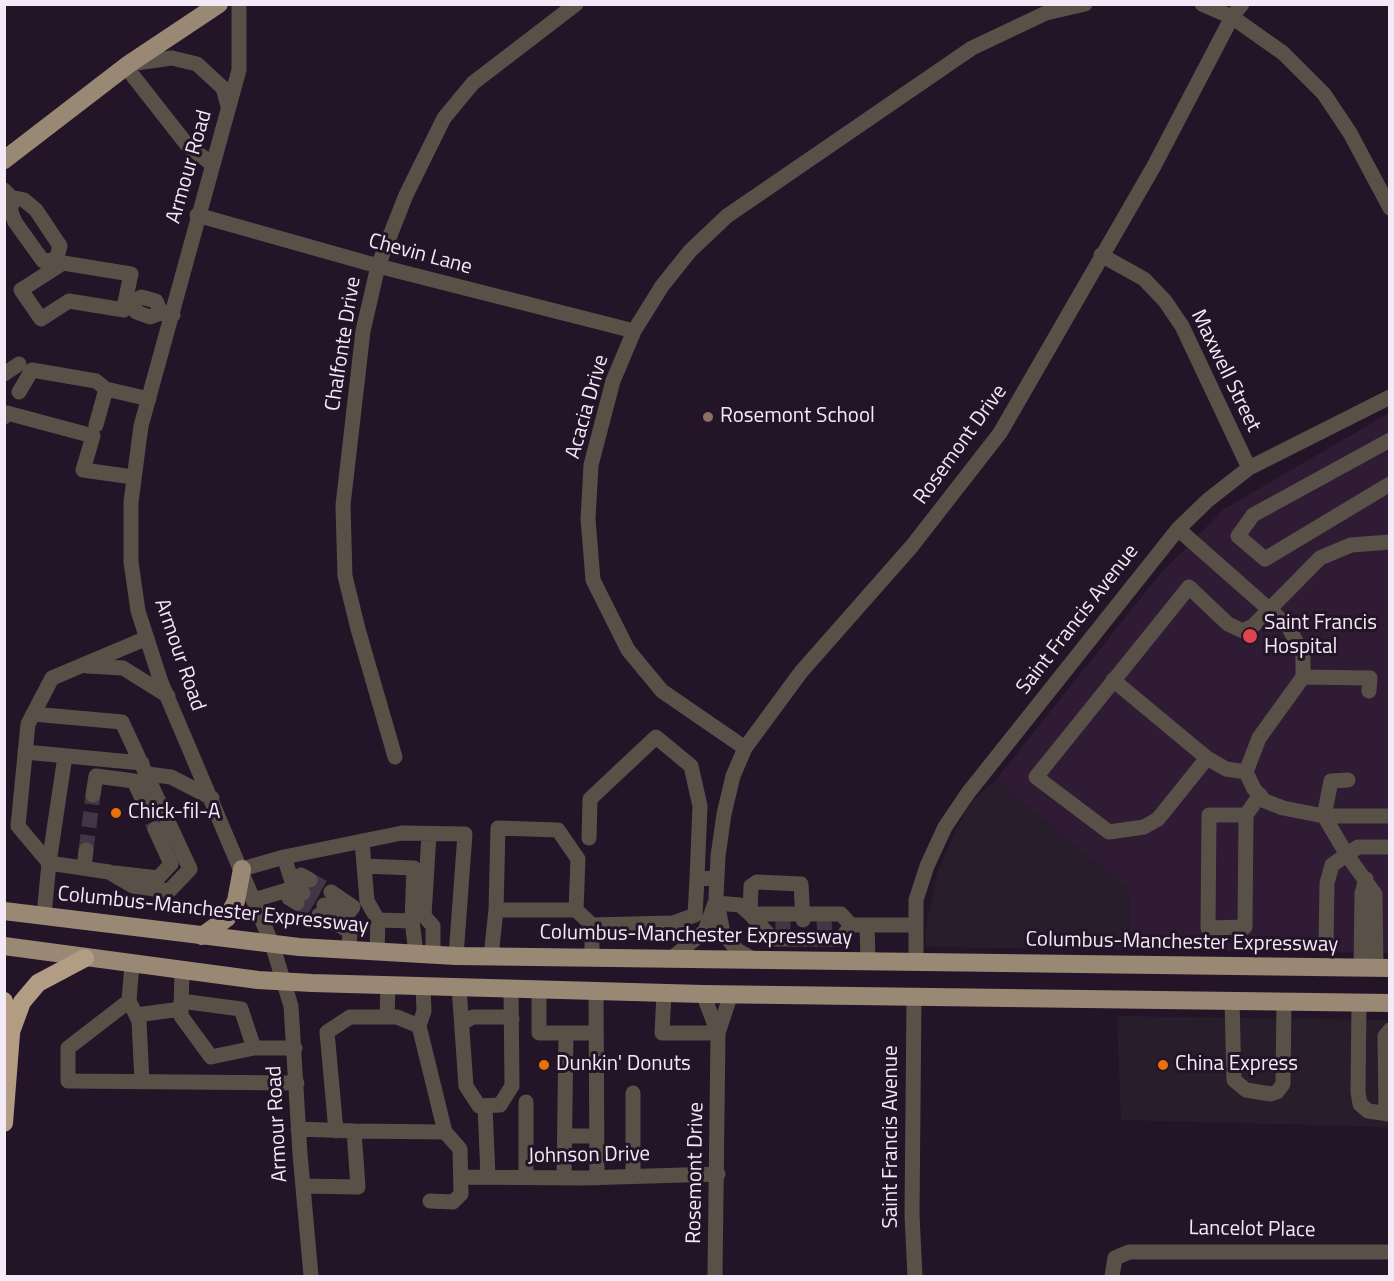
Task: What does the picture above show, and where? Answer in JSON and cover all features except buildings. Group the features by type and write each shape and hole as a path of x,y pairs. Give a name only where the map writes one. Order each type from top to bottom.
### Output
{"highway":[{"path":"4,1123 11,1034 22,1002 38,983 85,958"},
{"path":"4,1001 11,1034"}],"main road":[{"path":"4,160 128,65 219,4"},
{"path":"202,936 227,918 236,901 242,869"},
{"name":"Columbus-Manchester Expressway","path":"4,910 272,944 456,956 753,958 1375,968"},
{"path":"4,946 283,982 703,994 1389,1003"}],"street":[{"name":"Armour Road","path":"239,4 239,70 167,314 141,426 133,477 132,562 138,611 147,638 168,696 272,944 291,1006 298,1129 311,1276"},
{"name":"Chalfonte Drive","path":"395,758 358,629 345,564 343,505 363,331 378,266 406,195 444,118 473,83 576,4"},
{"name":"Acacia Drive","path":"745,748 662,692 628,650 593,580 588,519 591,465 613,381 634,331 662,286 690,251 727,216 972,48 1041,9 1085,4"},
{"path":"1202,4 1232,17 1283,53 1324,94 1350,134 1389,208"},
{"name":"Rosemont Drive","path":"753,958 737,950 723,933 717,900 717,879 725,810 733,776 745,748 801,672 912,546 1000,433 1154,166 1232,17 1242,4"},
{"path":"212,164 188,146 128,65 172,58 197,64 224,88 228,107"},
{"path":"8,193 15,222 43,261 58,263 63,263 131,274 129,302 124,310 69,301 41,319 21,290 58,263 60,246 36,210 24,200 8,193"},
{"name":"Chevin Lane","path":"197,215 378,266 634,331"},
{"name":"Maxwell Street","path":"1101,255 1144,279 1165,301 1182,326 1249,468"},
{"path":"129,302 141,297 156,301 167,314"},
{"path":"4,374 20,364"},
{"path":"19,392 32,370 96,381 106,389 149,399"},
{"path":"96,425 106,389"},
{"name":"Saint Francis Avenue","path":"916,961 916,900 945,827 968,793 1178,529 1208,500 1249,468 1389,397"},
{"path":"4,417 7,413 93,436 83,470 133,477"},
{"path":"1389,440 1253,515 1238,536 1265,559 1389,484"},
{"path":"1178,529 1288,626 1303,655 1303,677 1259,738 1246,772"},
{"path":"1207,758 1158,819 1144,827 1109,832 1036,777 1189,587 1228,624 1243,630 1253,626 1320,558 1351,545 1389,542"},
{"path":"147,638 52,678 28,724 18,826 49,863 158,878 171,864 155,829"},
{"path":"81,666 123,668 168,696"},
{"path":"1303,677 1370,678 1369,691"},
{"path":"1113,680 1207,758 1226,770 1246,772"},
{"path":"33,714 122,722 190,869 169,891 133,886 109,872"},
{"path":"496,910 576,910 592,924 673,923 695,915 700,806 691,766 656,737 590,799 589,838"},
{"path":"26,752 145,768 171,777 212,798"},
{"path":"44,915 49,863 56,834 65,756"},
{"path":"1246,772 1266,801 1283,808 1324,816 1389,816"},
{"path":"93,795 96,776 134,781 143,801"},
{"path":"1348,780 1331,781 1324,816 1347,855 1375,894 1375,968"},
{"path":"1246,815 1209,815 1208,928 1245,927 1246,815 1260,795"},
{"path":"700,806 725,810"},
{"path":"491,956 496,910 498,828 558,830 578,859 576,910"},
{"path":"242,869 284,857 402,833 465,834 456,956"},
{"path":"429,834 424,916 433,926 459,927"},
{"path":"362,841 367,902 378,920 376,951"},
{"path":"1326,944 1328,883 1332,865 1358,847 1389,847"},
{"path":"84,868 86,850"},
{"path":"254,900 301,891 284,857"},
{"path":"364,866 414,868 412,921 425,954"},
{"path":"697,878 717,879"},
{"path":"750,914 753,883 801,884 803,927"},
{"path":"717,900 740,905 773,939 783,927"},
{"name":"Rosemont Drive","path":"673,957 705,931 717,900"},
{"path":"343,920 353,907 325,904 343,920 350,931 349,950"},
{"path":"750,914 783,927 825,927 841,939 859,925"},
{"path":"783,927 825,927 841,914 859,925 915,925"},
{"path":"378,920 412,921"},
{"path":"592,924 592,957"},
{"path":"859,925 868,960"},
{"path":"425,954 433,926"},
{"path":"783,927 783,959"},
{"path":"132,964 132,1008 139,1021 142,1082"},
{"path":"182,970 181,1016 211,1057 254,1048 295,1048"},
{"path":"387,986 387,1017"},
{"path":"423,986 424,1011 419,1026 445,1132 460,1149 461,1177 461,1194 453,1202 430,1202"},
{"path":"459,987 466,1086 479,1106 500,1105 512,1086 511,989"},
{"path":"539,990 539,1033 594,1033"},
{"path":"596,991 594,1033 597,1178"},
{"path":"664,993 662,1033 718,1033"},
{"name":"Rosemont Drive","path":"703,994 718,1033"},
{"name":"Rosemont Drive","path":"715,1276 718,1033 731,994"},
{"name":"Saint Francis Avenue","path":"914,998 912,1215 915,1276"},
{"path":"1232,1001 1234,1080 1246,1090 1271,1094 1277,1092 1283,1084 1284,1001"},
{"path":"1359,1002 1358,1092 1360,1104 1368,1111 1388,1114 1385,1036 1389,1030"},
{"path":"254,1048 241,1009 181,1005 132,1008 68,1048 68,1081 297,1083"},
{"path":"336,1131 327,1032 350,1017 397,1017 419,1026"},
{"path":"462,1023 473,1017 503,1017 512,1020"},
{"path":"564,1178 566,1033"},
{"path":"633,1093 633,1176"},
{"path":"526,1102 526,1178"},
{"path":"485,1106 488,1177"},
{"path":"298,1129 445,1132"},
{"path":"303,1186 358,1186 354,1131"},
{"path":"565,1136 596,1136"},
{"name":"Johnson Drive","path":"461,1177 597,1178 718,1174"},
{"name":"Lancelot Place","path":"1112,1276 1115,1258 1129,1252 1150,1250 1389,1252"}],"shaded area":[{"name":"Saint Francis Hospital","path":"1389,413 1389,953 1128,950 1130,901 1127,889 996,780 1158,576 1224,509"},
{"path":"996,780 1127,889 1130,901 1128,950 926,947 925,931 938,870 973,800"},
{"path":"1117,1016 1389,1020 1389,1127 1121,1120"}],"tunnel":[{"path":"86,850 93,795"},
{"path":"143,801 155,829"},
{"path":"310,880 331,892"},
{"path":"303,893 324,905"},
{"path":"297,903 319,915"},
{"path":"783,920 783,936"},
{"path":"824,920 825,935"}],"place":[{"name":"Rosemont School","path":"708,417"},
{"name":"Saint Francis Hospital","path":"1250,636"},
{"name":"Chick-fil-A","path":"116,813"},
{"name":"Dunkin' Donuts","path":"544,1065"},
{"name":"China Express","path":"1163,1065"}]}
